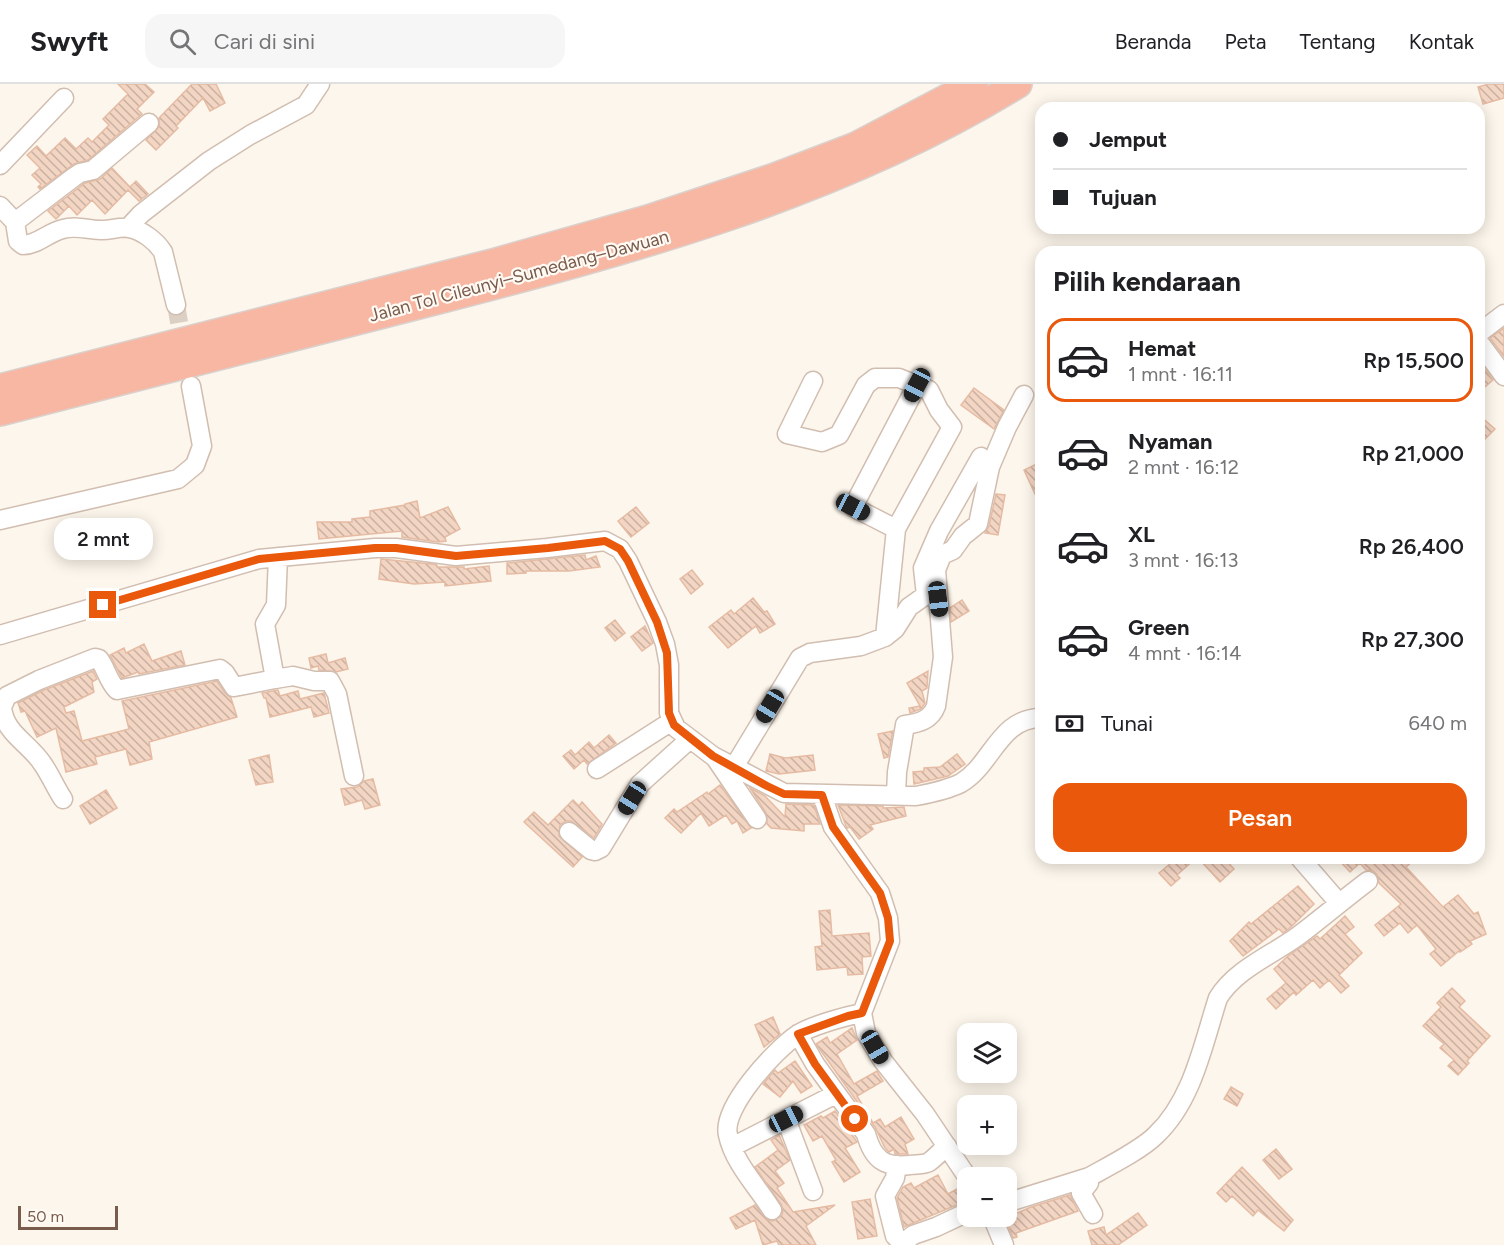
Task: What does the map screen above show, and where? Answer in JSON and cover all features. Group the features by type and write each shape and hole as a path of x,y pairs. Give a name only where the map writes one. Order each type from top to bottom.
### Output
{"highway":[{"name":"Jalan Tol Cileunyi–Sumedang–Dawuan","path":"0,388 496,262 648,219 856,146 974,84"},
{"name":"Jalan Tol Cileunyi–Sumedang–Dawuan","path":"0,412 491,286 659,239 869,164 972,113 1018,84"}],"street":[{"path":"128,228 141,214 209,161 250,135 306,105 320,84"},
{"path":"0,165 64,98"},
{"path":"15,222 74,177 93,170 149,123"},
{"path":"0,206 15,222 18,241 25,245 64,228 81,227 100,230 128,228 147,236 158,244 163,252 176,305"},
{"path":"1485,328 1504,314"},
{"path":"1485,350 1504,376"},
{"path":"813,381 788,434 822,442 839,435 866,385 876,378 899,378 929,390 939,410 952,427 896,529 885,637"},
{"path":"896,529 853,507 917,385"},
{"path":"0,520 178,479 195,465 202,446 191,386"},
{"path":"896,795 897,772 905,725 924,722 934,712 936,706 943,657 936,582 939,562 942,555 953,550 963,536 978,524 990,467 1006,427 1024,395"},
{"path":"734,767 800,658 810,652 861,646 885,637 895,629 909,607 926,595 923,568 939,531 981,457"},
{"path":"0,635 259,559 375,548 396,548 456,556 548,548 599,540 609,542 620,549 628,561 640,583 665,644 669,665 669,713 672,722 713,756 784,794 916,796 937,792 962,782 978,768 1006,731 1022,721 1035,719"},
{"path":"274,679 265,624 276,605 278,557"},
{"path":"63,799 34,752 13,733 6,723 2,707 7,696 94,658 99,659 102,663 113,687 117,690 220,669 234,687 293,676 314,681 330,681 337,694 354,776"},
{"path":"597,769 672,722"},
{"path":"569,832 591,850 601,848 640,784 690,739"},
{"path":"713,756 757,819"},
{"path":"822,795 833,827 880,893 888,918 890,941 862,1013 866,1033 883,1062 925,1114 961,1167"},
{"path":"1304,864 1339,903"},
{"path":"1017,1200 1089,1177 1155,1137 1183,1101 1218,998 1224,989 1261,960 1297,937 1368,881"},
{"path":"772,1210 737,1160 727,1133 729,1117 759,1069 798,1034 862,1013"},
{"path":"798,1034 815,1064 866,1134 870,1148 877,1158 886,1164 927,1163 947,1146"},
{"path":"732,1146 836,1094"},
{"path":"786,1119 813,1191"},
{"path":"897,1165 895,1179 885,1196 896,1236 902,1244 913,1235 957,1217"},
{"path":"1089,1177 1089,1184 1081,1193 1093,1214"},
{"path":"997,1227 1004,1245"}],"building":[{"path":"118,84 145,84 154,92 137,109 142,114 88,160 74,164 40,189 38,187 41,184 32,175 40,168 27,155 37,146 46,156 65,138 76,149 88,138 92,142 109,125 103,119 128,94"},
{"path":"192,84 216,84 225,103 210,111 203,98 156,150 146,140 159,127 159,118"},
{"path":"1504,84 1504,98 1485,103 1482,102 1478,87"},
{"path":"112,168 130,187 136,181 148,194 139,201 128,190 105,214 92,200 77,215 69,206 56,219 48,211 85,183 100,179"},
{"path":"1504,328 1504,357 1490,338"},
{"path":"1485,369 1493,380 1485,387"},
{"path":"974,388 1004,410 994,429 961,405"},
{"path":"1485,420 1495,429 1485,439"},
{"path":"1035,465 1035,494 1024,470"},
{"path":"996,494 1005,495 998,535 985,533 989,526"},
{"path":"417,501 420,518 448,507 460,529 445,537 446,541 438,542 402,537 402,531 319,539 317,522 352,522 352,519 370,517 370,511"},
{"path":"636,507 649,523 631,537 618,521"},
{"path":"585,555 586,560 596,556 600,567 507,574 507,563"},
{"path":"381,559 432,564 437,567 464,567 464,569 489,566 491,581 445,586 445,582 414,584 379,579"},
{"path":"692,570 703,584 691,594 680,579"},
{"path":"753,598 764,612 767,611 775,624 760,633 756,626 728,648 709,627 731,610 734,614"},
{"path":"962,600 969,611 951,622 950,608"},
{"path":"615,620 625,633 615,641 605,628"},
{"path":"645,626 653,643 642,651 631,637"},
{"path":"144,644 152,661 181,651 185,665 139,674 138,672 122,678 110,655 124,648 126,653"},
{"path":"326,654 328,663 345,658 348,669 336,672 319,670 318,666 311,668 309,658"},
{"path":"93,671 97,679 92,682 94,692 64,707 66,713 74,711 82,741 129,729 122,701 217,681 231,698 237,717 149,742 152,759 130,765 126,749 95,757 97,764 66,772 56,728 37,737 25,711 21,712 18,703"},
{"path":"928,671 927,688 922,691 925,703 921,709 910,713 909,708 920,706 907,683"},
{"path":"278,690 280,696 298,691 300,699 324,693 329,713 314,717 311,707 270,717 266,698 262,693"},
{"path":"893,731 888,757 884,758 878,734"},
{"path":"609,735 616,743 587,764 584,760 574,769 563,756 571,750 575,755 589,742 594,748"},
{"path":"770,754 785,758 813,755 815,770 779,774 766,771"},
{"path":"957,754 965,764 948,776 914,784 913,772 924,771 924,768 940,767"},
{"path":"269,755 273,782 256,785 249,760"},
{"path":"373,779 380,805 365,809 362,800 345,805 341,789 357,787 364,781"},
{"path":"720,785 751,828 743,833 737,821 732,824 726,815 709,826 701,813 681,833 665,818 674,809 677,812"},
{"path":"750,788 765,796 785,817 786,804 814,805 820,824 804,824 804,831 771,828 767,824 766,813"},
{"path":"106,790 117,808 90,824 80,806"},
{"path":"573,800 579,806 582,802 602,824 594,838 571,821 560,825 559,836 582,857 573,867 524,822 534,812 548,825"},
{"path":"838,805 904,807 906,816 870,825 873,829 859,839 850,827 847,828"},
{"path":"1170,864 1189,864 1177,875 1180,878 1171,886 1159,873"},
{"path":"1204,864 1229,864 1234,869 1220,882"},
{"path":"1343,864 1359,864 1350,872"},
{"path":"1361,864 1409,864 1406,867 1443,907 1458,895 1474,914 1478,912 1486,934 1470,941 1472,944 1459,951 1441,966 1430,954 1436,949 1417,925 1408,933 1400,923 1384,936 1375,925 1401,904 1379,883 1373,871 1366,870"},
{"path":"1298,886 1314,904 1283,933 1279,929 1243,956 1230,941 1249,922 1251,924"},
{"path":"830,910 832,936 869,933 871,956 862,957 863,974 848,975 847,967 817,970 815,947 822,946 819,911"},
{"path":"1345,916 1354,927 1345,934 1362,953 1339,975 1349,986 1341,993 1329,980 1320,988 1313,980 1296,995 1294,992 1276,1009 1267,999 1286,983 1274,969 1317,936 1320,939"},
{"path":"1452,988 1465,1001 1459,1007 1490,1036 1467,1061 1469,1063 1458,1075 1448,1066 1454,1060 1440,1048 1444,1044 1423,1026 1441,1007 1437,1003"},
{"path":"773,1017 780,1034 764,1047 755,1025"},
{"path":"852,1028 857,1040 837,1054 854,1084 877,1071 883,1081 857,1096 873,1123 880,1119 885,1127 901,1117 914,1139 905,1144 908,1154 895,1154 894,1149 889,1152 885,1148 875,1127 816,1044 827,1037 830,1043"},
{"path":"795,1061 812,1086 801,1093 793,1081 780,1097 763,1084 775,1070 778,1073"},
{"path":"1231,1087 1243,1094 1237,1106 1224,1099"},
{"path":"835,1111 857,1142 845,1148 860,1172 844,1182 832,1162 836,1160 822,1136 813,1141 804,1125"},
{"path":"779,1135 790,1160 775,1171 784,1183 777,1188 793,1212 835,1205 806,1226 816,1245 779,1245 777,1241 763,1245 755,1220 736,1229 730,1218 755,1205 768,1220 773,1221 782,1215 781,1204 755,1167 778,1150 771,1140"},
{"path":"1276,1149 1292,1169 1279,1179 1263,1160"},
{"path":"1242,1167 1293,1220 1284,1231 1258,1210 1253,1216 1232,1196 1226,1202 1217,1193"},
{"path":"938,1175 948,1194 957,1189 957,1205 904,1227 897,1198 903,1187 911,1183 914,1188"},
{"path":"1070,1195 1078,1211 1016,1233 1017,1237 1013,1238 1009,1227 1017,1227 1017,1213"},
{"path":"870,1199 877,1236 858,1239 852,1202"},
{"path":"1138,1213 1147,1225 1118,1245 1092,1245 1088,1231 1104,1227 1106,1235"}],"tunnel":[{"path":"176,305 184,350"}],"route":[{"path":"103,605 259,559 375,548 396,548 456,556 548,548 599,540 615,545 628,561 640,583 665,644 669,665 669,713 674,725 713,756 767,786 784,794 822,795 833,827 880,893 888,918 890,941 862,1013 798,1034 815,1064 855,1119"}]}
